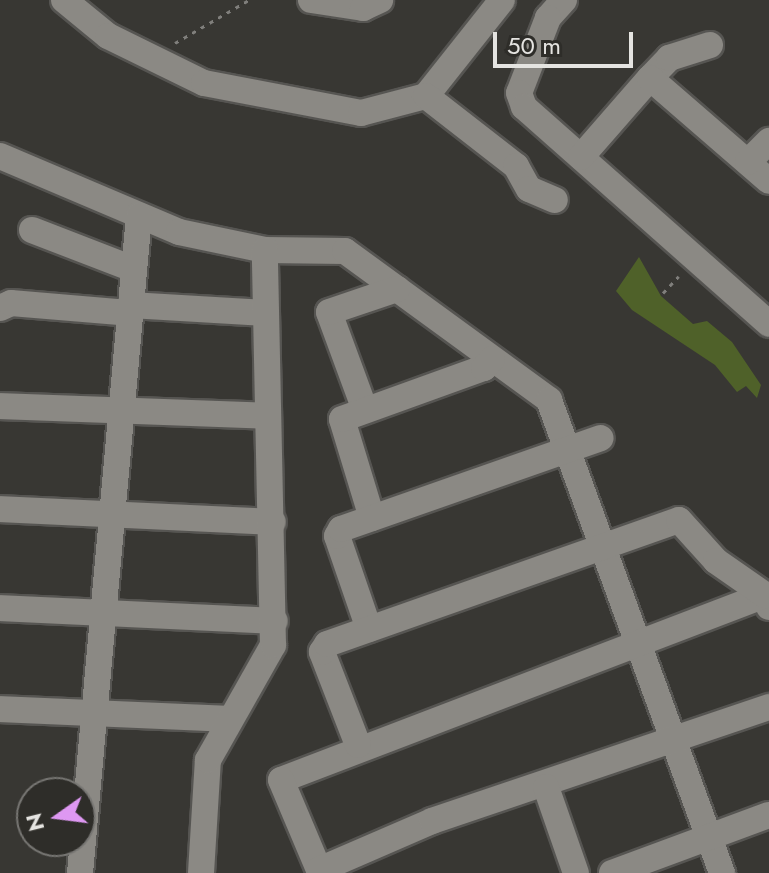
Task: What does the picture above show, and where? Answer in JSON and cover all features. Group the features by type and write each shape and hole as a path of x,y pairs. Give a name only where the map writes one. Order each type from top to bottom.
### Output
{"street":[{"path":"64,0 108,36 204,83 361,113 426,96 502,0"},
{"path":"74,0 163,42"},
{"path":"311,0 363,8 380,0"},
{"path":"564,0 548,18 519,93 524,107 769,324"},
{"path":"581,157 669,58 710,45"},
{"path":"650,78 769,181"},
{"path":"426,96 516,166 529,189 555,200"},
{"path":"748,162 769,141"},
{"path":"0,156 179,232 265,250 345,251 549,400 722,873"},
{"path":"80,873 139,216"},
{"path":"32,230 133,269"},
{"path":"201,873 208,760 273,645 273,522 265,250"},
{"path":"365,410 329,312 397,289"},
{"path":"0,308 11,303 266,313"},
{"path":"372,518 338,425 365,410 484,368 492,359"},
{"path":"0,406 268,416"},
{"path":"369,629 337,536 372,518 601,438"},
{"path":"0,509 273,522"},
{"path":"358,745 322,652 369,629 603,546 679,520 716,561 767,601"},
{"path":"767,601 638,642 358,745 281,780 319,870 432,821 546,787 769,707"},
{"path":"0,608 275,621"},
{"path":"0,714 96,713 230,719"},
{"path":"546,787 576,873"},
{"path":"618,872 769,815"}],"path":[{"path":"163,42 180,43 249,0"}],"green space":[{"path":"639,257 661,296 693,324 707,321 732,342 761,385 757,398 746,386 737,392 715,365 632,310 616,291"}]}
